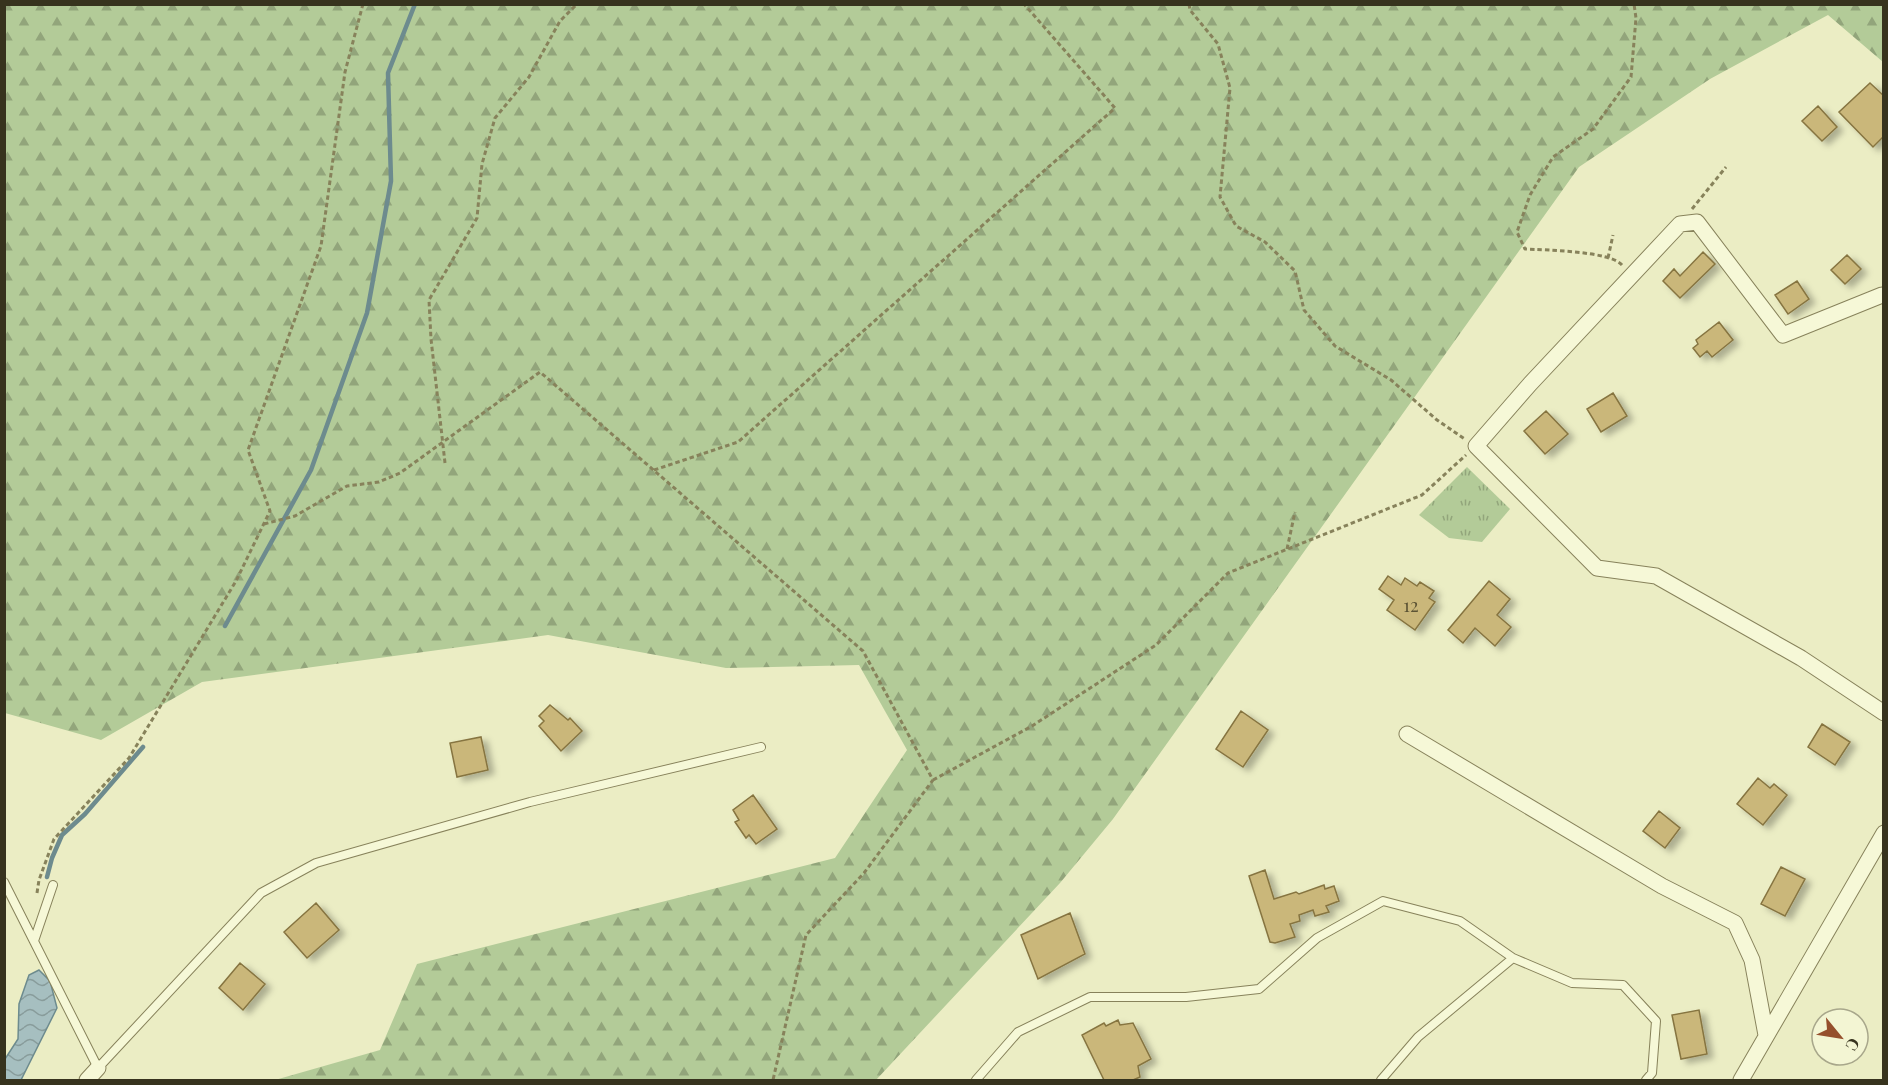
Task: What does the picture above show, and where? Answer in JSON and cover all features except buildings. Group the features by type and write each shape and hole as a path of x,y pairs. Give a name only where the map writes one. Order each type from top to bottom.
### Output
{"street":[{"path":"1882,295 1783,335 1697,222 1680,224 1530,384 1476,446 1597,568 1656,576 1801,658 1884,713"},
{"path":"1407,734 1662,886 1735,923 1752,960 1766,1035"},
{"path":"1741,1080 1884,833"},
{"path":"87,1080 98,1068"}],"lane":[{"path":"4,882 98,1068 261,893 316,863 530,802 761,747"},
{"path":"34,941 53,885"},
{"path":"976,1080 1018,1032 1090,997 1186,997 1259,989 1317,938 1383,901 1460,921 1513,958 1572,984 1623,985 1656,1021 1652,1073 1646,1080"},
{"path":"1381,1080 1418,1037 1513,958"}],"path":[{"path":"39,880 54,839 129,758 148,730 236,580 270,511 248,450 321,246 345,72 363,4"},
{"path":"445,463 431,339 429,300 477,218 482,164 495,118 529,77 561,21 577,4"},
{"path":"654,470 738,442 1115,108 1024,4"},
{"path":"773,1080 806,935 864,873 933,780 1032,726 1156,645 1228,573 1422,495 1476,446 1437,420 1391,380 1335,346 1304,310 1295,271 1266,242 1236,226 1220,197 1230,88 1218,44 1190,10 1189,4"},
{"path":"1631,275 1618,261 1608,258 1580,253 1526,249 1517,232 1530,195 1553,157 1593,129 1631,77 1636,18 1634,4"},
{"path":"1680,224 1726,167"},
{"path":"1608,258 1613,235"},
{"path":"264,524 295,516 347,486 379,482 400,473 540,372 863,651 933,780"},
{"path":"1287,549 1295,512"}],"green space":[{"path":"1883,4 1883,62 1828,15 1710,79 1579,167 1113,819 1060,883 876,1080 275,1080 380,1050 417,964 835,858 907,750 859,665 726,668 548,635 202,682 101,740 5,713 5,5"},
{"path":"1467,467 1510,509 1482,542 1449,538 1419,515"}],"water":[{"path":"39,970 50,981 57,1008 21,1080 5,1080 5,1059 18,1039 19,1004 29,975"}],"waterway":[{"path":"225,626 311,470 367,313 391,181 388,73 415,4"},
{"path":"47,877 62,835 85,814 143,747"}]}
